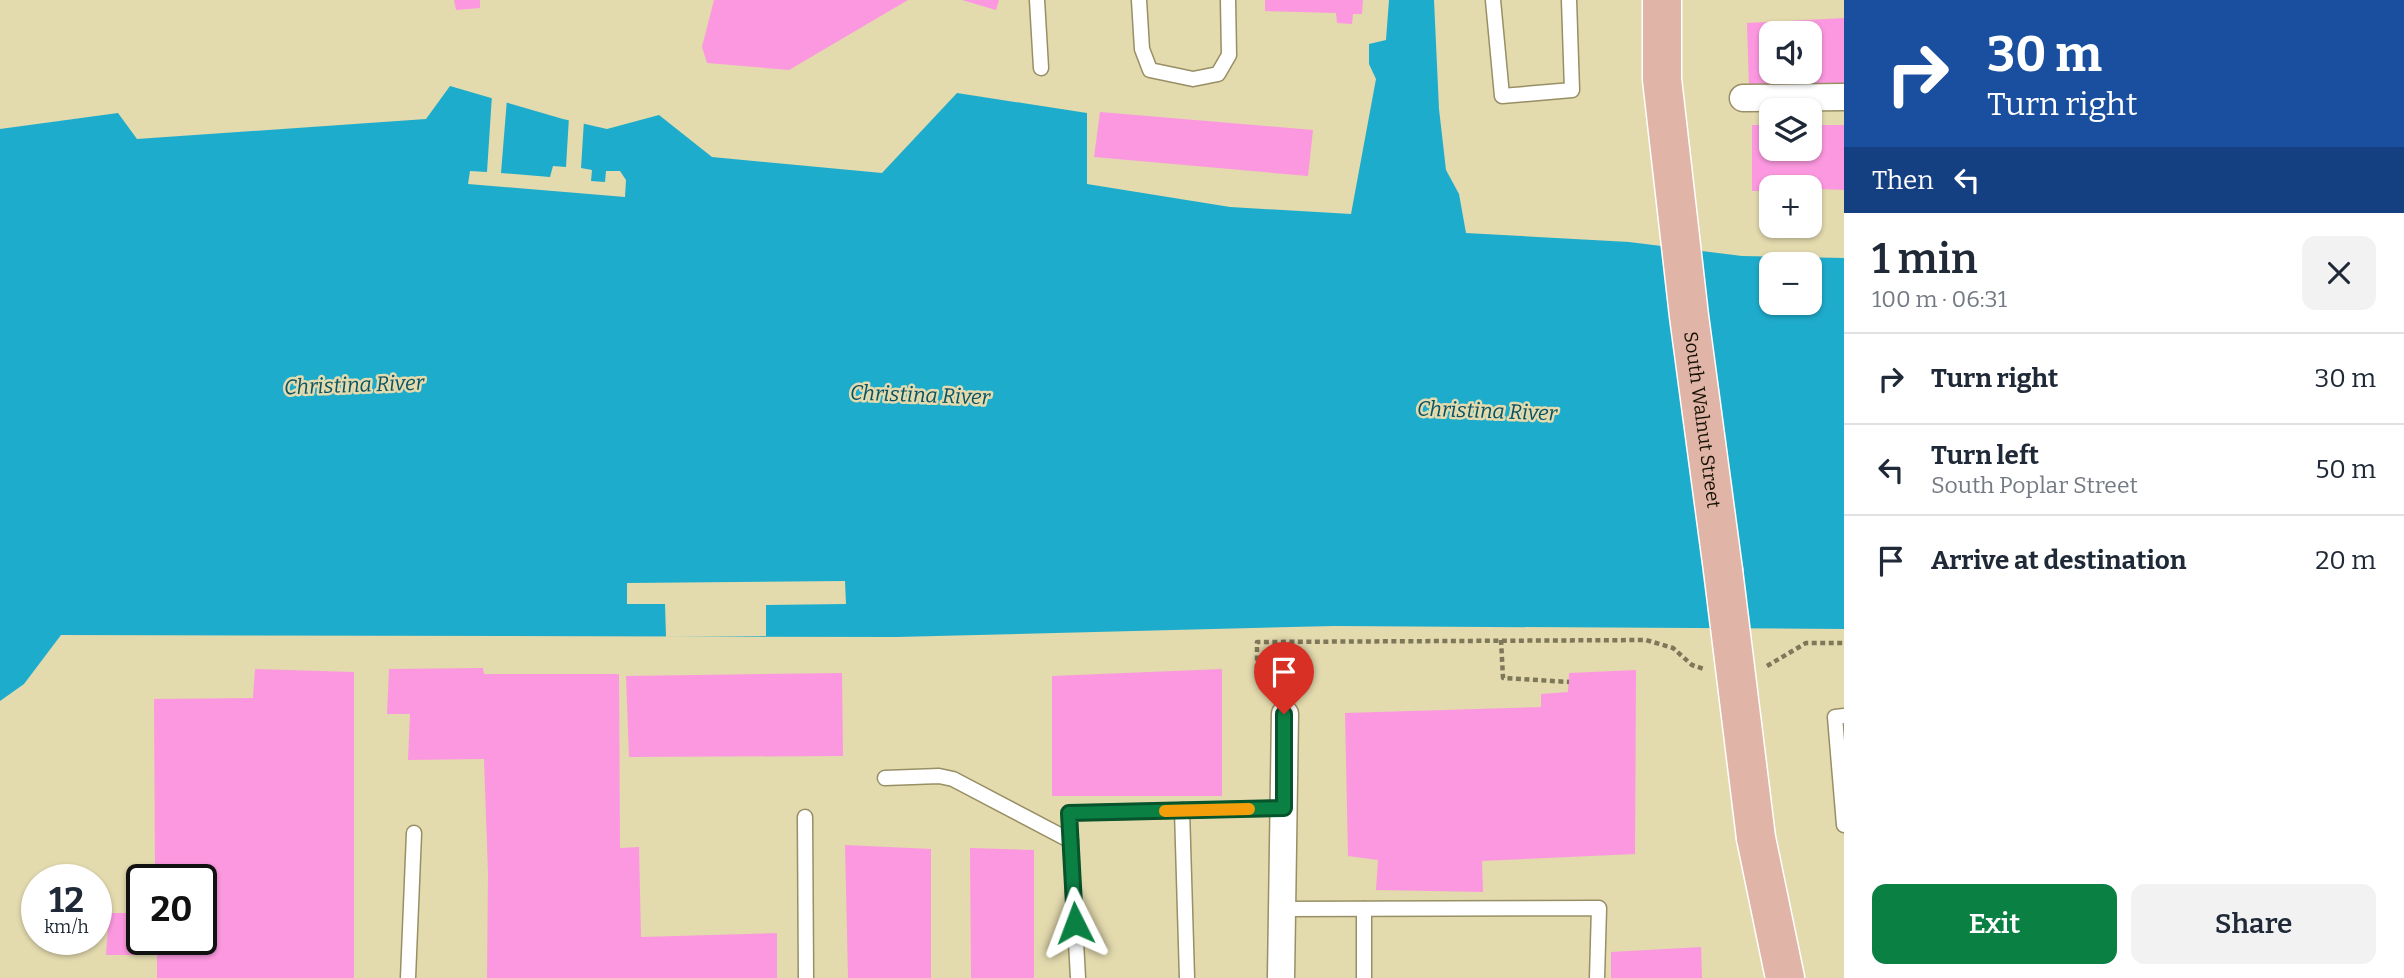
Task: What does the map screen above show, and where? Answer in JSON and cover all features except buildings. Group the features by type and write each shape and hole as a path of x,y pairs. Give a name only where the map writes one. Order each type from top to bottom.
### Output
{"main road":[{"name":"South Walnut Street","path":"1661,0 1662,79 1756,838 1785,978"},
{"name":"South Walnut Street","path":"1756,838 1762,978"}],"street":[{"path":"1743,98 1844,97"},
{"path":"1282,978 1284,714"}],"lane":[{"path":"1037,0 1041,68"},
{"path":"1139,0 1142,49 1150,71 1193,79 1218,74 1229,55 1228,0"},
{"path":"1493,0 1502,96 1572,90 1569,0"},
{"path":"1844,716 1835,716 1844,825"},
{"path":"886,778 939,776 954,779 1071,841"},
{"path":"1078,978 1069,813 1284,808"},
{"path":"1182,810 1187,978"},
{"path":"805,817 806,978"},
{"path":"408,978 414,833"},
{"path":"1283,909 1599,908 1597,978"},
{"path":"1364,909 1364,978"}],"path":[{"path":"1502,640 1503,678 1569,682"},
{"path":"1290,642 1292,673 1257,671 1257,642 1502,640 1646,640 1673,648 1692,665 1705,669"},
{"path":"1758,668 1806,643 1844,643"}],"water":[{"name":"Christina River","path":"1389,0 1434,0 1439,109 1446,170 1459,194 1466,233 1629,242 1759,256 1759,315 1822,315 1822,258 1844,258 1844,629 1334,626 896,637 61,635 24,684 0,701 0,129 118,113 137,139 426,119 450,86 607,129 659,115 712,157 882,173 957,93 1087,113 1087,184 1230,207 1351,214 1376,79 1369,64 1369,44 1386,40"}],"pier":[{"path":"492,95 507,99 501,173 550,177 553,166 566,167 569,117 584,120 581,168 592,170 591,181 605,182 606,171 620,171 626,180 625,197 468,184 470,171 487,172"},
{"path":"845,581 846,604 766,605 766,636 666,637 665,604 627,604 627,583"}],"slow traffic":[{"path":"1165,811 1249,809"}],"route":[{"path":"1075,923 1069,813 1284,808 1284,714"}]}
